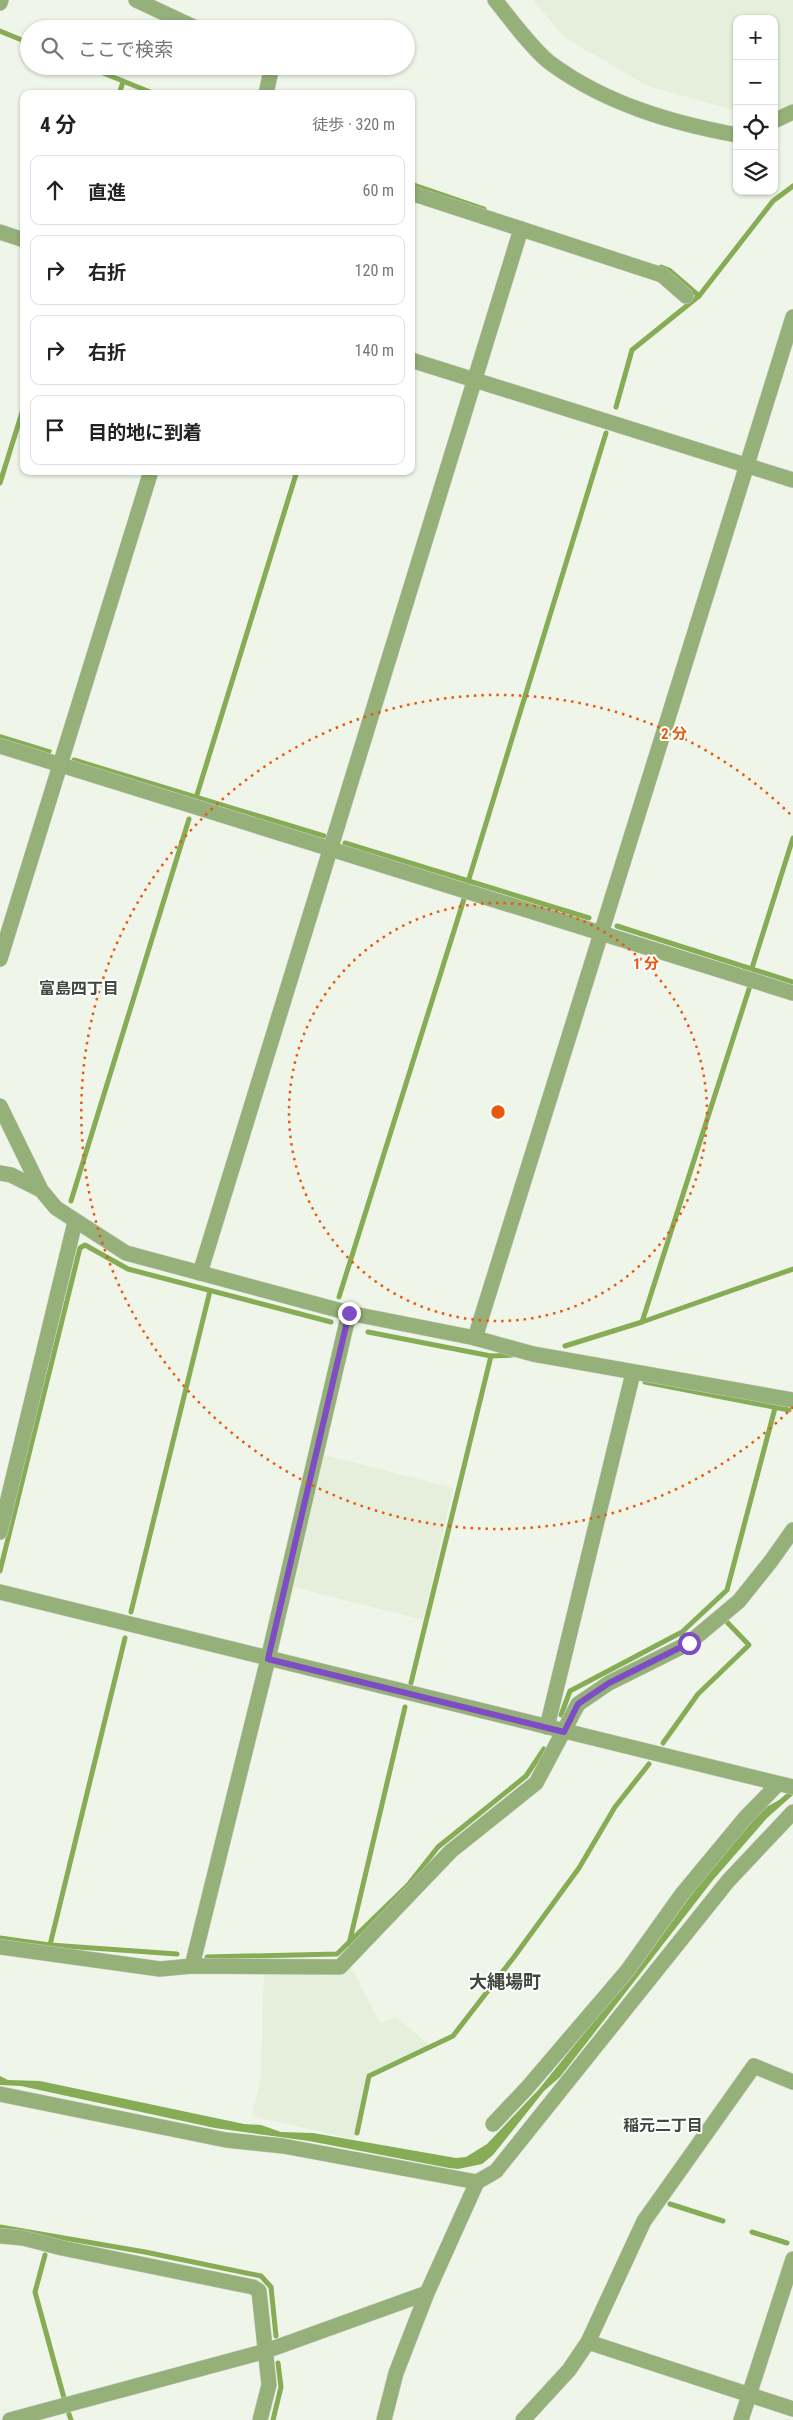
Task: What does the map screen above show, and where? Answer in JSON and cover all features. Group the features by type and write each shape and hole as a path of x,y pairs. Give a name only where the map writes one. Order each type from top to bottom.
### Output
{"street":[{"path":"136,0 179,20"},
{"path":"494,0 552,65 627,105 676,123 733,134"},
{"path":"267,90 270,75"},
{"path":"778,119 793,112"},
{"path":"415,194 662,275 686,296"},
{"path":"200,1274 521,229"},
{"path":"0,232 20,239"},
{"path":"475,1338 793,317"},
{"path":"415,361 793,480"},
{"path":"0,959 150,475"},
{"path":"0,746 793,993"},
{"path":"0,1106 41,1190 56,1208 75,1222 126,1252 200,1274 349,1313 475,1338 533,1354 793,1400"},
{"path":"0,1172 41,1190"},
{"path":"0,1532 75,1222"},
{"path":"192,1966 268,1659 349,1313"},
{"path":"547,1727 634,1373"},
{"path":"0,1947 160,1969 192,1966 340,1967 451,1851 536,1783 578,1704 609,1683 689,1643 739,1601 790,1541"},
{"path":"0,1592 564,1732 786,1783"},
{"path":"493,2124 527,2088 627,1971 682,1894 745,1818 786,1783"},
{"path":"384,2420 396,2373 427,2293 477,2182 496,2171 728,1881 793,1812"},
{"path":"523,2420 569,2370 588,2342 644,2221 754,2066 793,2082"},
{"path":"0,2094 226,2140 283,2146 477,2182"},
{"path":"0,2236 23,2238 62,2248 253,2287 259,2291 269,2385 260,2420"},
{"path":"741,2420 793,2259"},
{"path":"10,2420 266,2351 427,2293"},
{"path":"588,2342 793,2409"}],"shaded area":[{"path":"533,0 793,0 793,106 778,112 778,15 733,15 733,110 648,86 565,38"},
{"path":"0,734 52,750 50,756 0,740"},
{"path":"324,1455 453,1488 423,1620 294,1587"},
{"path":"793,1788 793,1795 767,1818 713,1880 560,2077 544,2091 493,2155 482,2164 458,2169 449,2168 309,2141 215,2128 21,2086 0,2085 0,2076 8,2080 40,2081 244,2124 261,2125 281,2132 313,2133 456,2158 466,2157 487,2144 539,2089 632,1974 706,1875 763,1809 779,1800"},
{"path":"351,1967 380,2023 396,2017 429,2045 368,2075 354,2139 252,2116 261,2077 264,1975 343,1975"}],"waterway":[{"path":"0,31 20,39"},
{"path":"108,75 145,90"},
{"path":"120,90 123,82"},
{"path":"415,185 484,209"},
{"path":"661,267 669,270 699,296 773,201 793,186"},
{"path":"616,407 632,350 699,296"},
{"path":"0,483 20,419"},
{"path":"468,882 606,433"},
{"path":"196,798 296,475"},
{"path":"74,760 324,836"},
{"path":"71,1201 189,819"},
{"path":"752,968 793,838"},
{"path":"345,843 589,918"},
{"path":"339,1297 464,899"},
{"path":"617,926 793,982"},
{"path":"642,1322 750,986"},
{"path":"0,1571 80,1248 85,1245 128,1269 331,1322"},
{"path":"565,1346 642,1322 793,1269"},
{"path":"131,1612 210,1291"},
{"path":"368,1332 491,1356 513,1355"},
{"path":"411,1683 491,1356"},
{"path":"645,1382 789,1410"},
{"path":"561,1715 570,1691 682,1632 727,1590 775,1408"},
{"path":"663,1743 698,1694 749,1645 724,1619"},
{"path":"50,1945 125,1638"},
{"path":"349,1944 405,1707"},
{"path":"207,1957 337,1954 408,1885 438,1847 526,1776 544,1749"},
{"path":"357,2133 369,2076 453,2036 579,1868 615,1807 649,1764"},
{"path":"0,1938 50,1945 177,1954"},
{"path":"670,2204 723,2221"},
{"path":"0,2227 145,2252 261,2276 271,2287 276,2336"},
{"path":"752,2232 787,2243"},
{"path":"45,2255 35,2292 64,2398"},
{"path":"273,2420 281,2387 278,2363"},
{"path":"69,2414 71,2420"}],"district":[{"name":"富島四丁目","path":"79,988"},
{"name":"大縄場町","path":"505,1981"},
{"name":"稲元二丁目","path":"663,2125"}],"route":[{"path":"349,1313 268,1659 564,1732 578,1704 609,1683 689,1643"}]}
